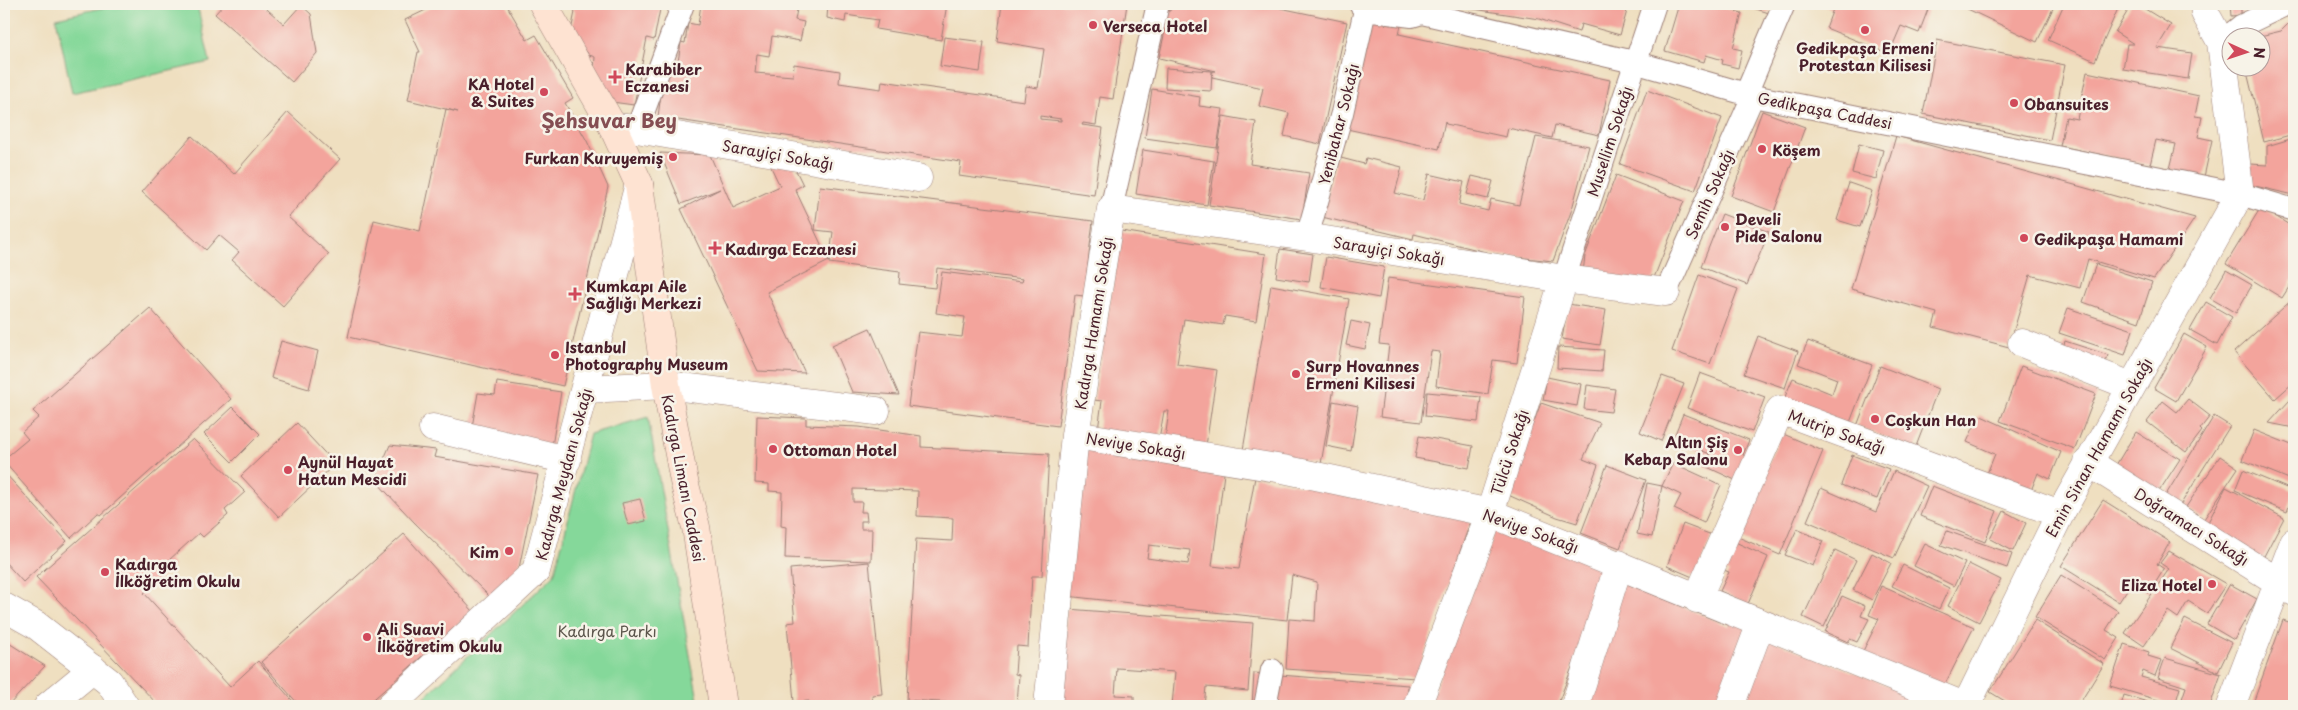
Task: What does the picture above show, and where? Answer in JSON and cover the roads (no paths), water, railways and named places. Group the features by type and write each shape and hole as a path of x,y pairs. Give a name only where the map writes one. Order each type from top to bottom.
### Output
{"main road":[{"name":"Kadırga Limanı Caddesi","path":"543,4 625,128 639,184 666,385 684,480 696,527 723,706"}],"street":[{"path":"625,128 683,4"},
{"name":"Kadırga Hamamı Sokağı","path":"1048,706 1075,435 1111,209 1158,4"},
{"name":"Musellim Sokağı","path":"1564,279 1634,62 1655,4"},
{"name":"Semih Sokağı","path":"1666,292 1749,95 1784,4"},
{"path":"2238,28 2287,4"},
{"name":"Gedikpaşa Caddesi","path":"1363,7 1412,16 1424,8 1634,62 1749,95 2240,194 2294,210"},
{"name":"Yenibahar Sokağı","path":"1307,237 1342,113 1363,7"},
{"path":"2199,7 2220,40"},
{"path":"2226,78 2240,194"},
{"name":"Sarayiçi Sokağı","path":"625,128 918,178"},
{"name":"Kadırga Meydanı Sokağı","path":"390,706 536,571 586,389 639,184"},
{"name":"Emin Sinan Hamamı Sokağı","path":"1965,706 2060,514 2240,194"},
{"name":"Sarayiçi Sokağı","path":"1111,209 1307,237 1564,279 1666,292"},
{"name":"Tülcü Sokağı","path":"1417,706 1490,513 1564,279"},
{"path":"2022,343 2131,386"},
{"path":"586,389 666,385 876,411"},
{"name":"Mutrip Sokağı","path":"1698,599 1780,410 2060,514"},
{"path":"433,428 567,460"},
{"name":"Neviye Sokağı","path":"1075,435 1283,469 1490,513 1965,706"},
{"name":"Doğramacı Sokağı","path":"2088,462 2287,586"},
{"path":"2231,706 2287,586 2294,542"},
{"path":"1574,706 1619,564"},
{"path":"4,607 36,625 109,682 125,706"},
{"path":"1730,706 1761,623"},
{"path":"48,706 93,669"},
{"path":"1265,706 1272,670"}],"place":[{"name":"Verseca Hotel","path":"1093,25"},
{"name":"Gedikpaşa Ermeni Protestan Kilisesi","path":"1865,30"},
{"name":"Karabiber Eczanesi","path":"615,77"},
{"name":"KA Hotel & Suites","path":"544,92"},
{"name":"Obansuites","path":"2014,103"},
{"name":"Köşem","path":"1762,149"},
{"name":"Furkan Kuruyemiş","path":"673,157"},
{"name":"Develi Pide Salonu","path":"1725,227"},
{"name":"Gedikpaşa Hamami","path":"2024,238"},
{"name":"Kadırga Eczanesi","path":"715,248"},
{"name":"Kumkapı Aile Sağlığı Merkezi","path":"575,294"},
{"name":"Istanbul Photography Museum","path":"555,355"},
{"name":"Surp Hovannes Ermeni Kilisesi","path":"1296,374"},
{"name":"Coşkun Han","path":"1875,419"},
{"name":"Ottoman Hotel","path":"773,449"},
{"name":"Altın Şiş Kebap Salonu","path":"1738,450"},
{"name":"Aynül Hayat Hatun Mescidi","path":"288,470"},
{"name":"Kim","path":"509,551"},
{"name":"Kadırga İlköğretim Okulu","path":"105,572"},
{"name":"Eliza Hotel","path":"2212,584"},
{"name":"Ali Suavi İlköğretim Okulu","path":"367,637"}],"district":[{"name":"Şehsuvar Bey","path":"609,120"}],"park label":[{"name":"Kadırga Parkı","path":"607,630"}]}
